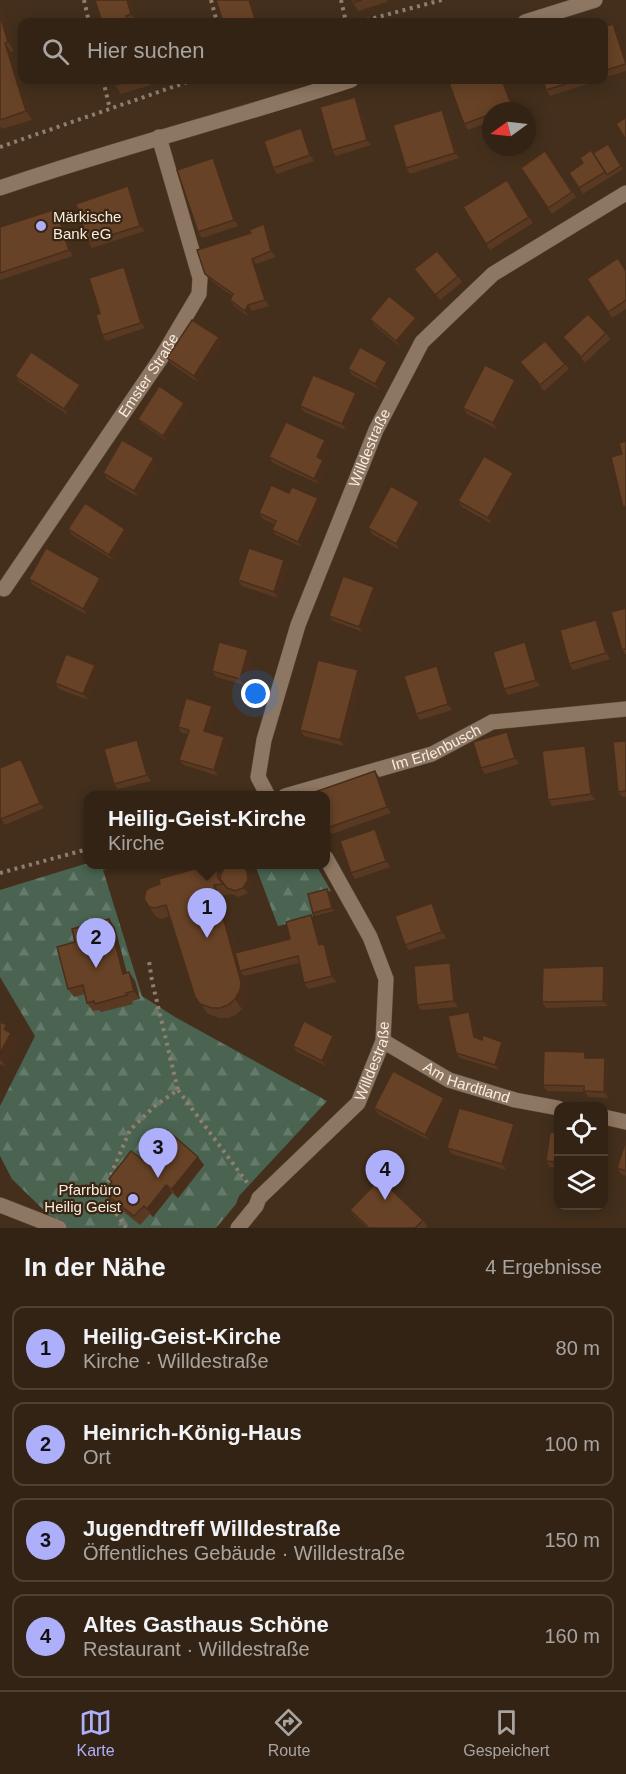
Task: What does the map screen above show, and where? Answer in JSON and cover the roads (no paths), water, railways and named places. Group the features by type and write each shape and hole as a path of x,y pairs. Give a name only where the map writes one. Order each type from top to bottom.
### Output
{"street":[{"path":"538,18 595,0"},
{"path":"0,188 159,137 338,84"},
{"name":"Emster Straße","path":"4,589 161,358 199,294 200,278 159,137"},
{"name":"Willdestraße","path":"266,791 258,777 264,740 298,625 376,430 422,342 493,274 626,193"},
{"name":"Im Erlenbusch","path":"299,791 432,754 492,722 626,709"},
{"name":"Willdestraße","path":"238,1228 256,1206 259,1198 358,1103 383,1041 386,979 370,937 330,865"},
{"name":"Am Hardtland","path":"383,1041 449,1080 515,1100 554,1107"},
{"path":"608,1118 626,1122"},
{"path":"0,1205 59,1228"}],"place":[{"name":"Märkische Bank eG","path":"41,226"},
{"name":"Heilig-Geist-Kirche","path":"207,938"},
{"name":"Heinrich-König-Haus","path":"96,968"},
{"name":"Jugendtreff Willdestraße","path":"158,1178"},
{"name":"Pfarrbüro Heilig Geist","path":"133,1199"},
{"name":"Altes Gasthaus Schöne","path":"385,1200"}]}
